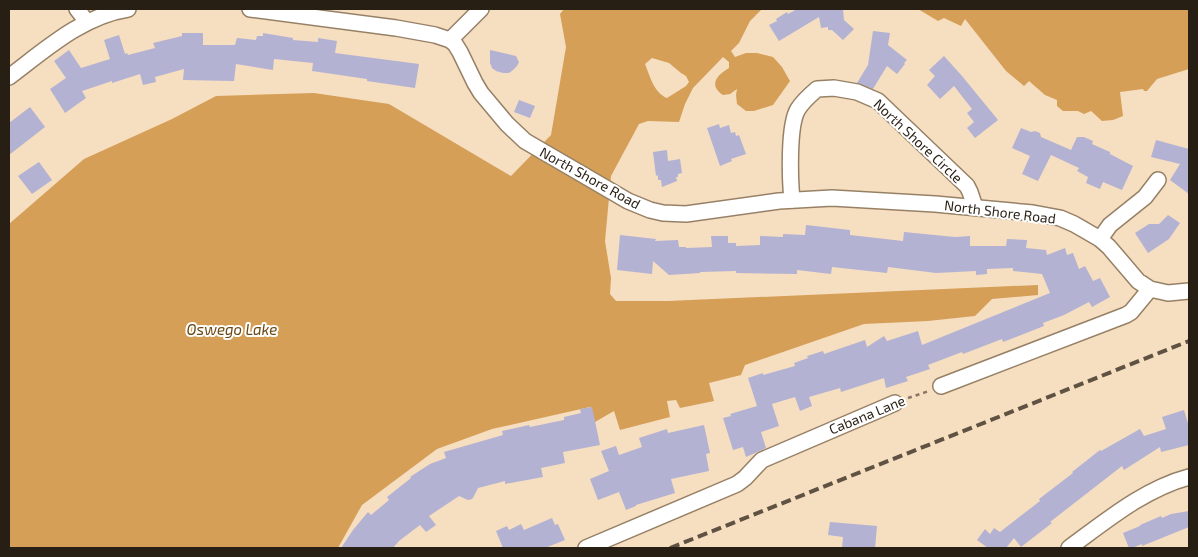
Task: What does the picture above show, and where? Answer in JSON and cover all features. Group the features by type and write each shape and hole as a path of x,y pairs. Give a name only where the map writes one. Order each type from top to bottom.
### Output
{"street":[{"path":"77,9 87,22"},
{"path":"9,77 66,34 87,22 105,14 128,9"},
{"path":"250,9 396,28 435,35 450,40 481,9"},
{"name":"North Shore Road","path":"450,40 460,52 481,93 514,132 533,147 639,207 663,213 686,214 792,200 832,198 975,207 1033,213 1060,218 1100,239 1138,281 1150,289"},
{"name":"North Shore Circle","path":"792,200 790,181 792,138 797,111 803,102 817,89 834,88 857,92 878,101 966,186 975,207"},
{"path":"1100,239 1110,225 1145,197 1158,180"},
{"path":"941,386 1126,316 1150,289 1168,293 1189,291"},
{"name":"Cabana Lane","path":"586,548 737,484 762,460 895,403"},
{"path":"1069,548 1143,497 1168,484 1189,478"}],"path":[{"name":"Cabana Lane","path":"895,403 941,386"}],"water":[{"name":"Oswego Lake","path":"564,9 762,9 750,21 739,43 731,51 735,57 746,53 757,53 773,57 782,67 790,81 773,105 754,111 746,111 737,104 737,89 730,94 723,95 716,88 716,80 729,68 729,62 723,57 693,88 679,122 648,121 639,124 611,176 605,241 611,278 610,294 616,301 668,301 1038,285 1038,295 992,299 975,316 928,321 864,324 745,365 741,375 709,383 714,401 680,408 676,400 667,401 670,417 620,430 614,411 595,422 590,407 492,429 437,449 362,505 338,548 9,548 9,224 84,159 172,119 216,96 314,93 389,104 511,176 551,135 566,47 560,14","holes":["652,58 669,63 686,76 689,82 667,98 656,88 645,64"]},
{"path":"918,9 1189,9 1189,69 1157,79 1147,91 1143,89 1120,92 1123,116 1113,120 1102,121 1091,111 1084,114 1078,111 1063,111 1057,106 1057,100 1045,95 1029,81 1024,86 1006,71 965,19 961,26 944,18 938,21"}],"building":[{"path":"797,9 843,9 844,20 854,29 843,40 832,30 828,30 828,27 821,28 819,17 779,41 769,25 787,12 788,14"},
{"path":"873,31 890,33 888,45 907,60 897,74 887,66 873,89 857,83 868,65"},
{"path":"182,33 203,33 203,45 235,45 237,38 256,40 257,36 263,36 263,33 293,38 293,40 318,42 318,38 337,41 335,53 419,64 415,88 312,71 313,63 274,59 273,70 236,64 234,81 183,80 184,69 155,77 156,82 143,85 140,74 112,83 112,81 82,91 86,98 65,113 50,89 66,78 54,61 69,50 81,68 110,59 104,40 119,35 125,54 127,53 128,55 155,48 153,43 182,36"},
{"path":"490,50 516,56 519,62 517,66 509,73 496,71 490,63"},
{"path":"944,56 998,120 975,138 967,128 974,122 967,113 972,109 954,86 940,99 927,85 935,76 929,70"},
{"path":"519,100 535,106 530,118 514,112"},
{"path":"30,107 45,127 9,155 9,123"},
{"path":"719,124 720,128 729,125 731,133 735,132 736,136 739,135 746,154 731,159 732,161 720,166 707,128"},
{"path":"1021,128 1040,133 1041,137 1071,150 1077,137 1084,137 1093,141 1092,144 1133,166 1122,190 1103,182 1100,189 1086,183 1088,177 1077,171 1079,168 1051,155 1038,181 1022,174 1030,156 1012,148"},
{"path":"1156,140 1189,149 1189,194 1170,180 1180,164 1151,157"},
{"path":"667,150 668,161 680,159 682,173 676,177 677,181 662,187 661,180 658,180 658,175 656,176 653,152"},
{"path":"39,162 52,180 32,194 18,176"},
{"path":"1168,215 1180,223 1169,239 1148,253 1135,233 1149,224 1159,224"},
{"path":"806,225 850,230 850,235 903,241 904,232 955,237 970,236 970,246 1006,246 1007,239 1027,240 1026,248 1046,250 1047,255 1065,248 1067,255 1073,253 1079,269 1085,266 1093,281 1100,278 1110,297 1092,307 1089,302 1043,323 1044,326 1003,342 1002,339 928,365 930,369 906,377 908,381 886,388 884,378 841,392 840,388 809,397 812,406 800,411 795,397 772,404 779,426 761,432 766,448 746,457 743,447 733,450 723,418 757,406 748,378 795,366 794,363 808,358 807,356 823,351 824,354 865,340 867,347 884,336 887,341 918,331 922,345 1050,293 1042,274 1013,271 1013,268 987,269 987,274 976,275 976,271 936,273 888,267 887,273 832,267 831,274 797,270 797,274 736,273 736,271 669,275 653,261 652,274 617,270 620,235 656,239 655,241 678,240 679,247 686,248 712,247 711,236 728,236 728,243 736,243 736,246 760,245 760,236 783,237 783,234 805,235"},
{"path":"592,407 600,445 563,452 565,463 541,468 543,477 505,484 505,481 478,488 472,499 468,500 459,496 429,516 436,525 426,532 420,525 393,548 341,548 368,512 371,515 389,500 387,497 410,477 430,464 446,458 444,452 503,435 502,431 564,420 564,417 581,413 580,409"},
{"path":"1184,410 1189,427 1189,445 1161,452 1160,447 1124,470 1122,466 1021,547 1014,538 1006,548 988,548 977,540 985,529 990,534 994,528 1000,532 1100,450 1140,429 1144,436 1166,429 1162,417"},
{"path":"704,425 710,453 706,454 709,471 671,479 675,493 626,510 619,492 598,500 590,479 609,471 601,451 616,446 619,455 642,447 639,438 667,429 668,433"},
{"path":"1189,511 1189,527 1142,546 1142,544 1129,548 1123,533 1161,516 1162,518 1171,514"},
{"path":"552,518 555,525 558,524 565,540 545,548 503,548 496,531 507,526 509,530 521,524 524,530"},
{"path":"830,522 877,526 875,548 842,548 843,537 828,535"}],"railway":[{"path":"670,548 1189,341"}]}
